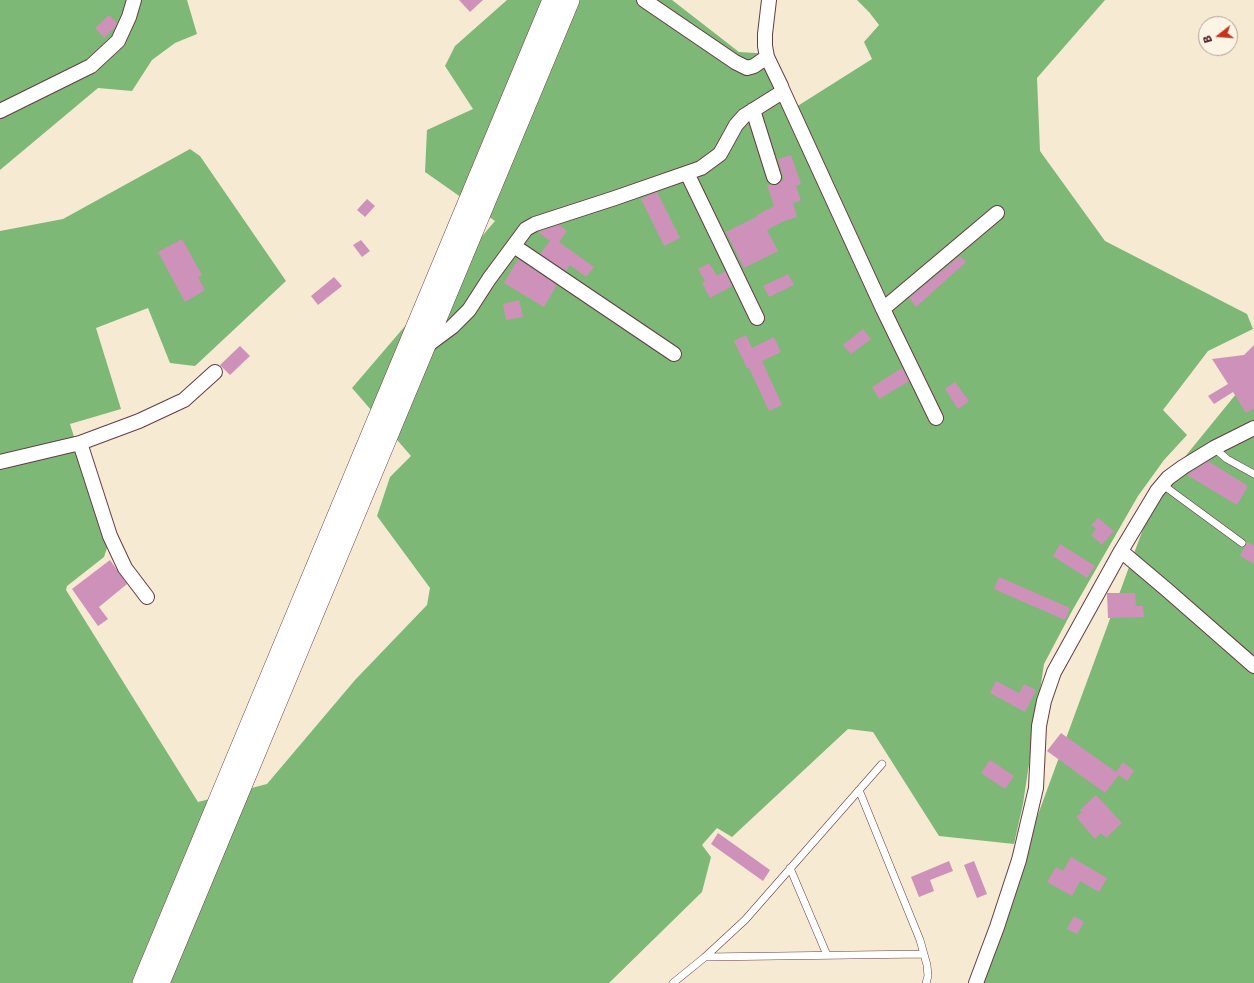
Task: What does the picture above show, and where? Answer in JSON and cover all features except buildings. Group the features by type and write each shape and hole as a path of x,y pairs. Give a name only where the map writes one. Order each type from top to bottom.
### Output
{"main road":[{"path":"142,983 552,0"},
{"path":"160,983 570,0"}],"street":[{"path":"0,111 91,66 118,41 129,17 134,0"},
{"path":"644,0 735,62 747,68 754,66 767,57"},
{"path":"769,0 764,34 767,57 782,86 782,89 883,309 936,418"},
{"path":"425,348 452,327 469,310 489,279 526,229 535,224 687,174 701,168 720,154 736,125 744,116 774,98 782,89"},
{"path":"753,110 774,177"},
{"path":"687,174 757,318"},
{"path":"883,309 997,213"},
{"path":"514,246 674,354"},
{"path":"0,462 80,443 139,421 184,400 215,372"},
{"path":"976,983 997,927 1019,860 1036,788 1039,726 1048,686 1054,672 1121,551 1153,497 1163,484 1168,478 1183,467 1214,448 1254,428"},
{"path":"80,443 110,536 125,568 147,597"},
{"path":"1121,551 1254,666"}],"lane":[{"path":"1214,448 1227,459 1254,474"},
{"path":"1163,484 1242,543"},
{"path":"673,983 705,957 745,920 882,764"},
{"path":"859,790 920,940 928,976 926,983"},
{"path":"790,868 827,955"},
{"path":"705,957 924,954"}],"green space":[{"path":"0,0 187,0 197,34 175,43 152,60 132,91 98,88 0,170"},
{"path":"507,0 672,0 739,52 772,54 796,107 872,59 864,42 879,25 857,0 1105,0 1037,78 1040,151 1105,241 1247,314 1253,329 1208,351 1163,410 1187,435 1164,460 1138,496 1072,611 1044,664 1023,804 1014,844 939,836 873,732 848,729 732,837 717,828 702,845 711,857 702,892 609,983 0,983 0,231 63,219 190,149 200,156 286,281 195,366 170,363 148,308 96,328 121,409 70,424 108,545 104,557 67,586 66,590 198,802 267,784 355,680 427,605 430,588 377,516 390,477 411,456 352,388 495,221 425,172 427,130 473,109 445,66 455,46"},
{"path":"1254,372 1254,983 976,983 1157,491"}]}
